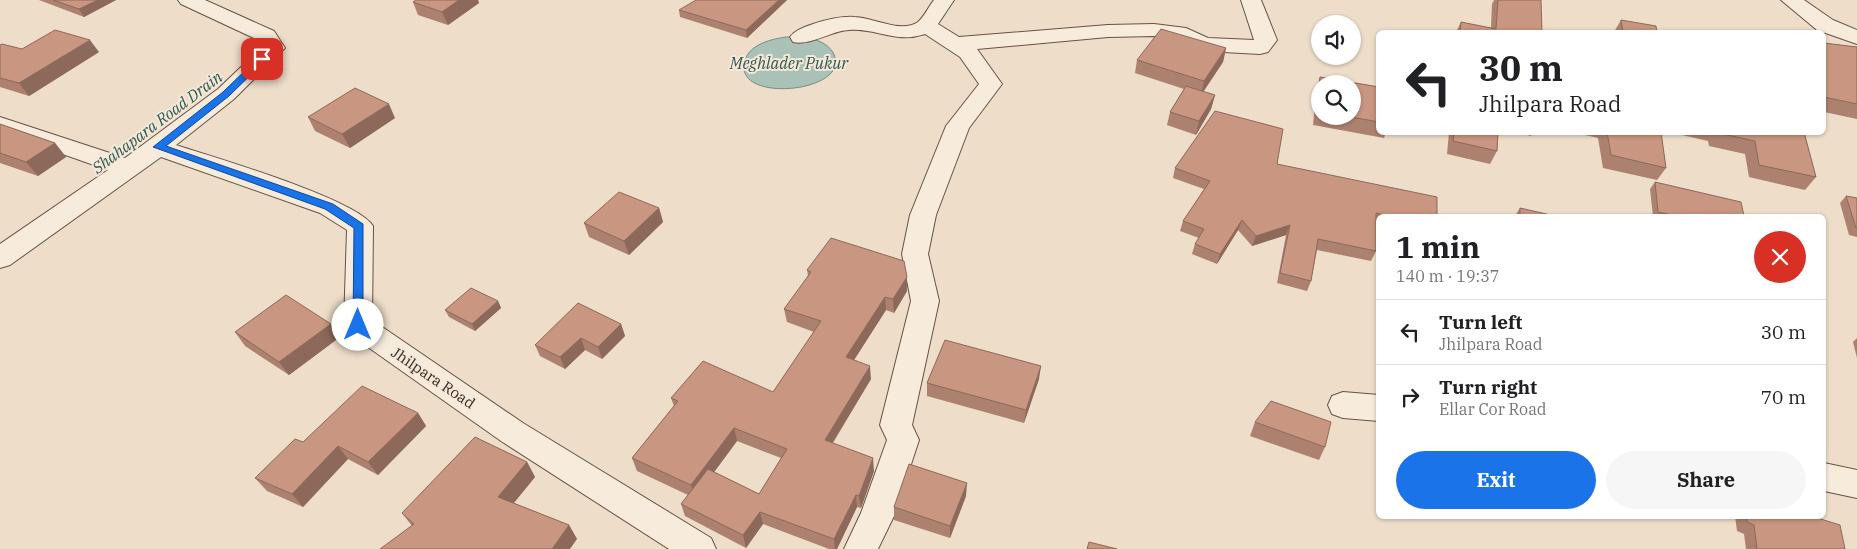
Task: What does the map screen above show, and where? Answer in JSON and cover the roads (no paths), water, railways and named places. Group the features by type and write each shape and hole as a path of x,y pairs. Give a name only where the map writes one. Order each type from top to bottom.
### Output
{"street":[{"path":"0,258 158,147 226,94 274,48 266,36 188,0"},
{"path":"801,37 812,31 855,23 906,35 926,26 944,0"},
{"path":"954,44 1108,31 1154,30 1178,33 1205,44 1260,47 1266,40 1251,0"},
{"path":"1791,0 1825,25 1857,38"},
{"path":"862,549 877,516 903,440 896,425 925,301 915,254 924,215 958,126 991,84 968,52 926,26"},
{"path":"935,218 966,128 998,86"},
{"path":"0,124 127,168"},
{"name":"Jhilpara Road","path":"158,147 329,207 360,226 358,325 512,432 700,549"},
{"path":"1343,405 1376,408"},
{"path":"1826,478 1857,484"}],"water":[{"name":"Meghlader Pukur","path":"786,37 817,40 828,46 832,51 835,65 828,76 812,84 793,88 773,88 756,84 746,75 745,60 756,46"}],"water label":[{"name":"Shahapara Road Drain","path":"157,122"}]}
